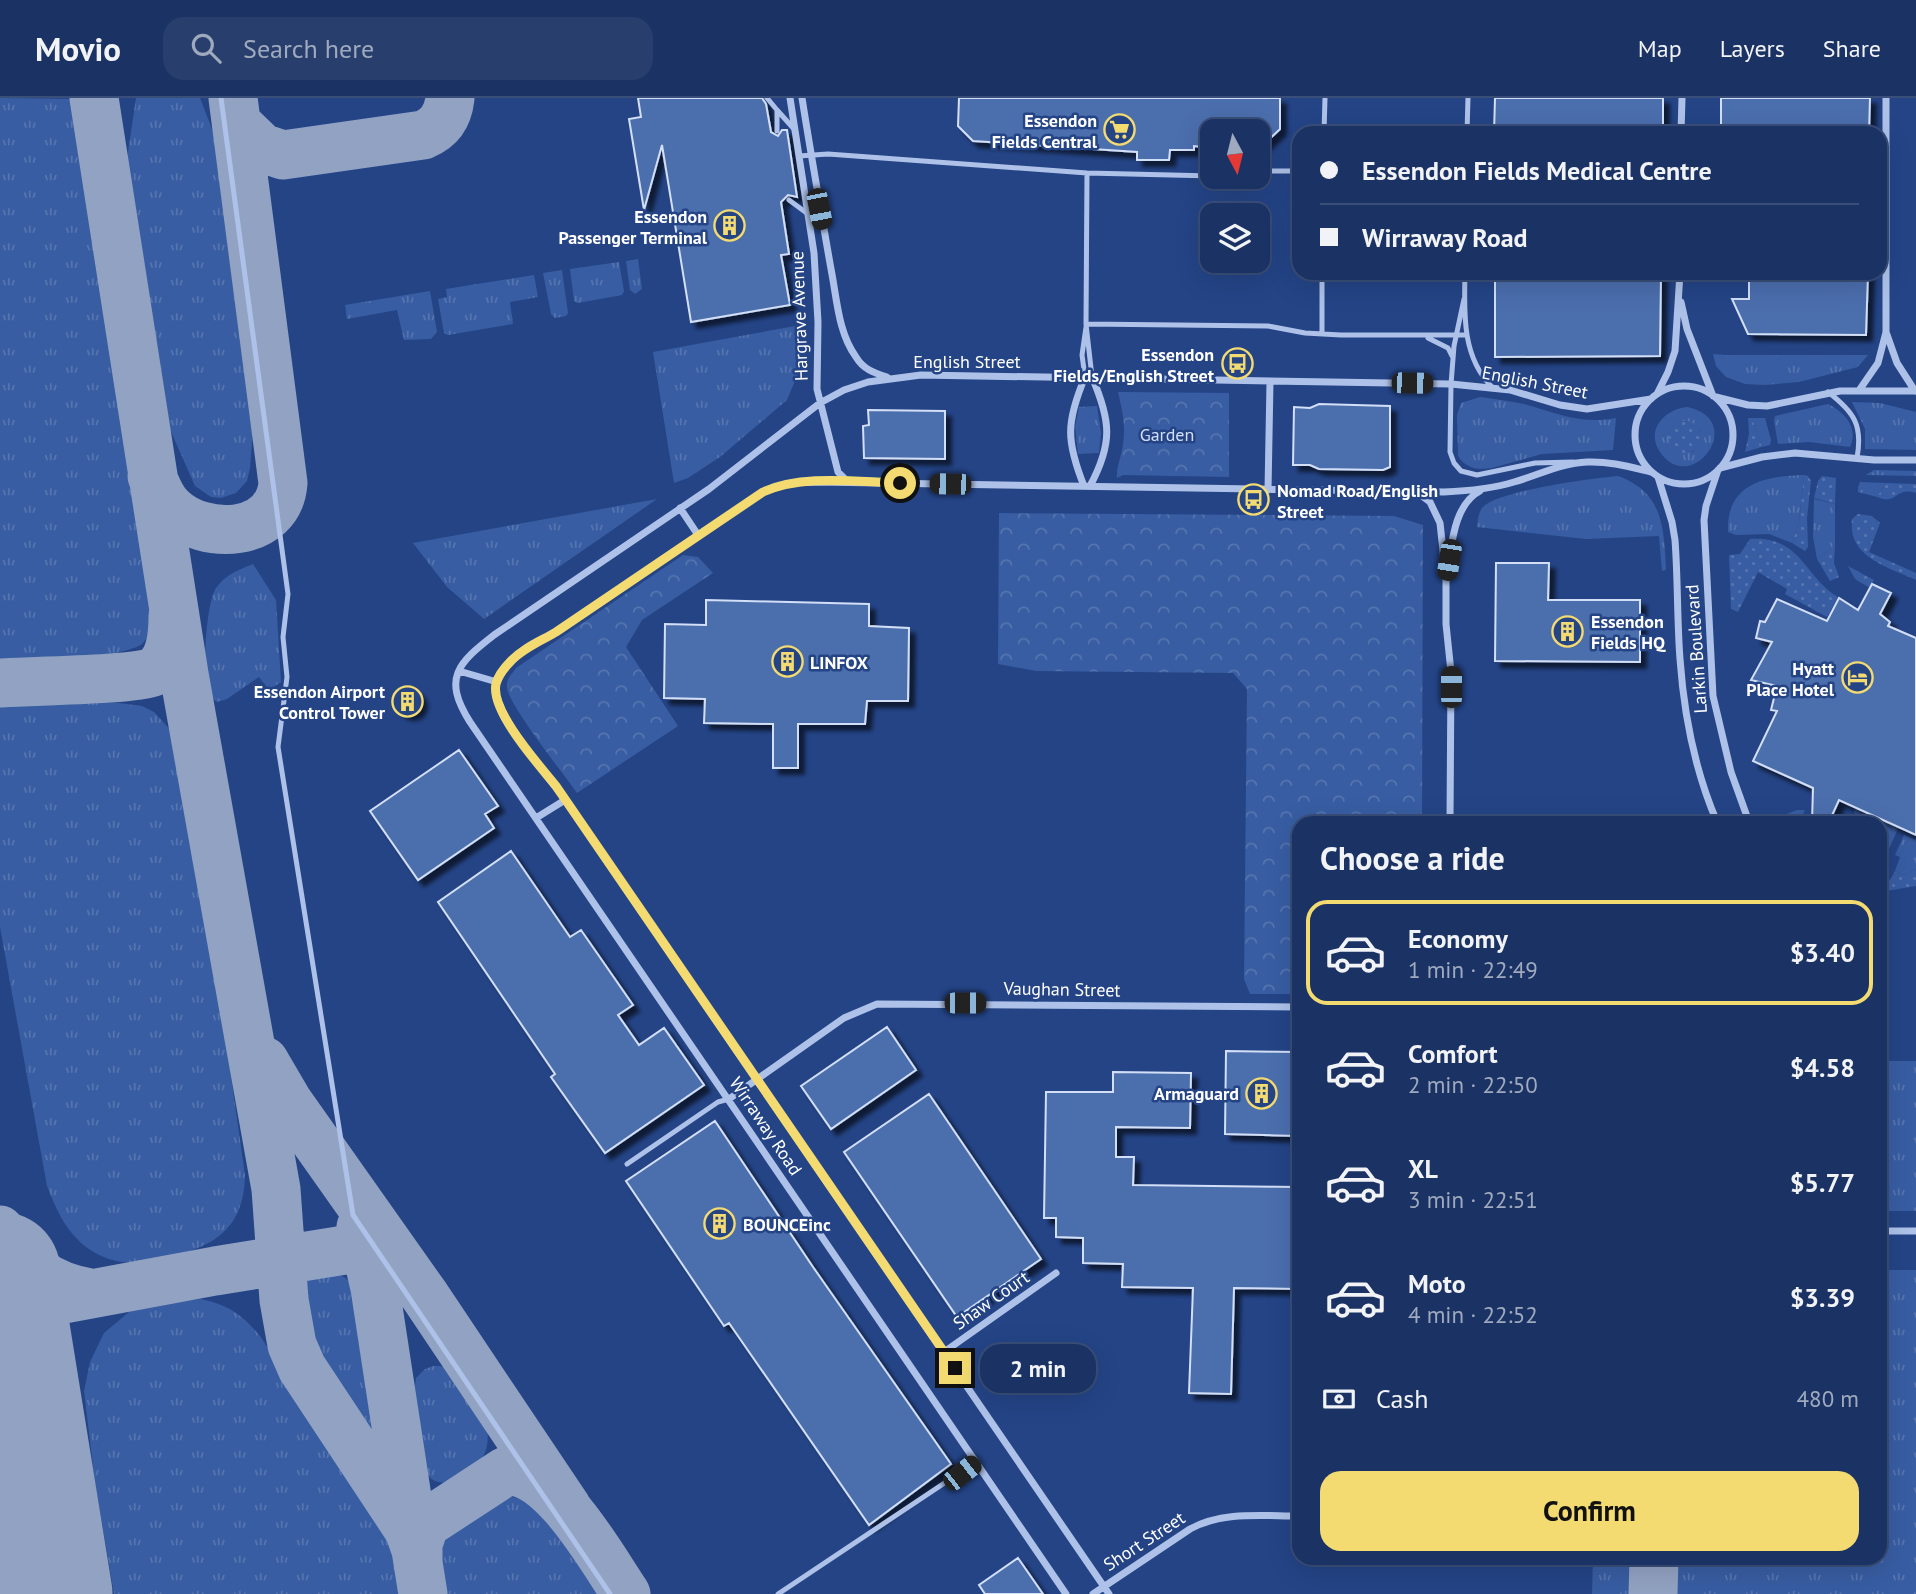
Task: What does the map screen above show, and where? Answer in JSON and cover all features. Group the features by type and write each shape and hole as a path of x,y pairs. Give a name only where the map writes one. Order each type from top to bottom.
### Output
{"street":[{"name":"Hargrave Avenue","path":"790,98 816,287 816,382 838,472 842,478 851,482"},
{"path":"802,98 840,320 848,344 862,366 888,377"},
{"path":"1681,126 1682,98"},
{"path":"1886,98 1886,126"},
{"path":"1655,474 1638,454 1635,432 1638,418 1668,372 1675,351 1680,280"},
{"path":"1860,389 1878,363 1886,332 1886,280"},
{"path":"459,671 497,682 511,661 524,650 556,632 742,505 775,486 804,482 851,482 1414,492 1484,489 1580,462 1618,464 1655,474 1673,483 1689,484 1705,480 1719,469 1731,451 1733,432 1728,413 1714,396 1688,328 1682,307 1680,284"},
{"path":"1886,332 1897,363 1916,391"},
{"name":"English Street","path":"459,671 475,650 494,635 743,464 820,403 844,390 888,377 1088,377 1451,384 1492,387 1560,405 1587,409 1653,397"},
{"path":"1087,486 1072,454 1069,433 1073,407 1088,377"},
{"path":"1087,486 1104,457 1108,435 1103,405 1088,377"},
{"path":"1268,490 1270,382"},
{"path":"1653,397 1670,388 1685,386 1700,388 1714,396 1748,405 1767,406 1828,392 1860,389 1916,391"},
{"path":"1719,469 1762,457 1795,453 1916,460"},
{"name":"Larkin Boulevard","path":"1719,469 1704,520 1711,676 1724,748 1747,816"},
{"name":"Larkin Boulevard","path":"1655,474 1675,540 1680,660 1686,713 1695,757 1715,816"},
{"path":"1446,578 1461,510 1469,498 1484,489"},
{"path":"1414,492 1426,498 1440,523 1451,672 1450,816"},
{"path":"680,508 698,535"},
{"name":"Wirraway Road","path":"459,671 455,689 458,704 1066,1594"},
{"name":"Wirraway Road","path":"497,682 497,696 507,721 565,800 1109,1594"},
{"path":"536,818 565,800"},
{"name":"Vaughan Street","path":"729,1099 852,1013 883,1003 1292,1007"},
{"path":"1887,1231 1916,1231"},
{"name":"Shaw Court","path":"944,1352 1056,1273"},
{"name":"Short Street","path":"1093,1594 1189,1529 1211,1519 1234,1516 1292,1516"}],"lane":[{"path":"221,98 288,594 283,637 286,677 278,747 353,1215 610,1594"},
{"path":"767,98 795,129"},
{"path":"1324,126 1325,98"},
{"path":"1467,126 1468,98"},
{"path":"777,110 777,131"},
{"path":"799,156 828,154 1087,173 1200,176"},
{"path":"1270,171 1292,171"},
{"path":"1087,173 1086,324 1082,355 1088,377"},
{"path":"789,200 808,214"},
{"path":"1322,280 1322,334"},
{"path":"1465,280 1467,335 1477,369 1492,387"},
{"path":"1464,299 1456,335 1451,384 1450,455 1461,471 1477,475 1535,463 1580,462"},
{"path":"1086,324 1268,326 1322,334 1467,335"},
{"path":"1418,335 1444,345 1453,358"},
{"path":"1828,392 1844,405 1854,418 1859,433 1857,458"},
{"path":"627,1164 718,1102 729,1099"},
{"path":"778,1594 976,1462"}],"green space":[{"path":"0,98 79,99 160,593 151,632 143,643 118,652 75,659 0,664"},
{"path":"136,98 200,98 215,137 254,416 247,481 236,493 221,498 211,497 195,486 161,409 126,166"},
{"path":"638,259 642,289 635,294 630,290 626,261"},
{"path":"619,262 624,291 622,295 578,303 574,301 570,269"},
{"path":"562,270 568,313 555,318 551,314 543,273"},
{"path":"534,275 538,297 510,302 513,324 448,335 444,333 438,299 447,297 446,289"},
{"path":"430,291 437,332 431,339 404,340 397,310 347,319 345,305"},
{"path":"806,324 799,371 787,400 720,457 688,478 674,483 653,352"},
{"path":"1713,354 1868,355 1858,367 1799,382 1764,385 1745,384 1726,377 1716,366"},
{"name":"Garden","path":"1118,392 1229,393 1229,477 1123,475 1117,478 1124,431"},
{"path":"1480,397 1524,404 1580,419 1616,418 1613,450 1542,454 1487,469 1469,466 1458,456 1457,415 1461,403"},
{"path":"1852,402 1880,403 1916,412 1916,450 1865,449 1865,429"},
{"path":"1828,404 1848,421 1853,433 1850,447 1809,442 1778,444 1775,416"},
{"path":"1097,406 1101,433 1099,453 1078,454 1075,427 1079,407"},
{"path":"1687,407 1705,415 1713,426 1714,439 1708,452 1699,461 1686,466 1673,464 1660,452 1655,436 1656,429 1665,416","holes":["1688,421 1700,430 1699,445 1692,452 1677,451 1670,442 1678,423"]},
{"path":"1748,418 1752,418 1762,447 1745,452 1749,434"},
{"path":"1752,418 1765,418 1770,445 1762,447"},
{"path":"1685,421 1696,426 1701,437 1696,448 1685,453 1674,448 1669,437 1674,426"},
{"path":"1874,470 1916,471 1916,476 1866,475"},
{"path":"1804,475 1799,522 1792,543 1769,534 1736,535 1728,532 1733,503 1750,486 1775,478"},
{"path":"1804,475 1811,481 1807,518 1808,547 1805,551 1792,543 1799,522"},
{"path":"1618,476 1644,491 1652,501 1662,526 1666,570 1662,571 1659,536 1586,539 1477,527 1483,507 1492,501 1547,486"},
{"path":"1822,476 1836,478 1835,504 1814,498"},
{"path":"1860,482 1886,483 1877,497 1858,492"},
{"path":"1886,483 1916,484 1916,493 1904,492 1889,499 1877,497"},
{"path":"657,499 484,619 447,587 413,543"},
{"path":"1814,499 1835,504 1835,545 1817,559 1813,537"},
{"path":"999,513 1394,516 1423,525 1422,816 1292,816 1292,994 1250,994 1244,979 1247,689 1233,673 1036,671 998,664"},
{"path":"1858,514 1872,516 1880,523 1869,552 1916,573 1916,580 1882,565 1863,552 1852,532 1852,519"},
{"path":"1750,539 1767,540 1791,550 1827,589 1838,597 1827,617 1785,594 1787,589 1758,572 1738,612 1731,609 1729,555 1740,554"},
{"path":"1835,545 1834,563 1839,577 1830,581 1817,559"},
{"path":"683,555 698,557 713,573 642,620 626,647 678,726 577,793 517,708 507,687 508,679 516,668"},
{"path":"253,564 276,600 281,682 269,690 259,677 227,699 217,702 207,683 206,668 206,632 211,601 221,582 236,571"},
{"path":"1848,566 1874,580 1870,588 1855,579"},
{"path":"103,701 142,706 154,712 174,734 211,936 245,1175 243,1195 231,1224 220,1235 193,1250 159,1259 132,1262 100,1256 83,1245 69,1230 47,1186 0,927 0,703"},
{"path":"1856,807 1875,816 1855,816"},
{"path":"1797,810 1805,810 1802,816 1781,816"},
{"path":"1887,821 1899,827 1897,831 1887,826"},
{"path":"1887,826 1897,831 1887,851"},
{"path":"1904,835 1916,840 1916,869 1904,875 1895,871 1900,857 1895,855"},
{"path":"1916,869 1916,886 1887,891 1887,878 1890,880 1895,871 1904,875"},
{"path":"1887,1061 1916,1061 1916,1211 1887,1211"},
{"path":"1887,1270 1916,1270 1916,1594 1674,1594 1674,1565 1887,1565"},
{"path":"334,1274 348,1280 355,1292 376,1439 317,1352 303,1279"},
{"path":"200,1299 234,1312 260,1336 395,1541 403,1594 114,1594 95,1482 84,1391 90,1362 104,1333 129,1312 142,1307"},
{"path":"433,1366 453,1371 487,1424 487,1446 482,1458 464,1476 447,1482 432,1479 426,1473 413,1401 416,1378 425,1369"},
{"path":"511,1497 528,1499 544,1507 603,1594 444,1594 440,1556 445,1541 450,1534 497,1501"},
{"path":"1593,1565 1633,1565 1632,1594 1592,1594"}],"building":[{"name":"Essendon Passenger Terminal","path":"638,98 762,98 766,104 771,132 778,136 782,130 787,130 797,197 788,195 781,202 789,254 781,255 790,305 691,322 662,145 644,210 629,119 641,117"},
{"name":"Essendon Fields Central","path":"959,98 1280,98 1280,129 1270,139 1270,119 1200,119 1200,147 1194,146 1194,150 1170,150 1169,160 1137,160 1137,152 973,141 958,126"},
{"path":"1495,98 1663,98 1663,126 1494,126"},
{"path":"1721,98 1870,98 1869,126 1721,126"},
{"path":"1495,280 1661,280 1660,356 1495,357"},
{"path":"1749,280 1868,280 1866,335 1748,334 1732,299 1749,299"},
{"path":"1319,404 1390,406 1390,467 1383,470 1319,469 1310,465 1293,465 1294,407 1310,408"},
{"path":"868,410 945,411 945,459 864,458 863,426 869,425"},
{"name":"Essendon Fields HQ","path":"1496,563 1549,563 1548,600 1640,600 1640,662 1495,661"},
{"name":"Hyatt Place Hotel","path":"1872,584 1891,593 1880,614 1890,622 1888,626 1916,638 1916,835 1887,822 1887,816 1874,816 1839,800 1832,816 1812,816 1813,788 1753,761 1777,711 1771,710 1777,686 1751,680 1772,642 1756,638 1760,621 1765,622 1777,599 1827,621 1839,598 1858,610"},
{"name":"LINFOX","path":"706,600 869,604 869,626 909,628 908,701 867,701 865,724 798,724 798,768 773,768 773,724 704,723 705,699 664,698 665,624 706,625"},
{"name":"Essendon Airport Control Tower","path":"408,688 417,692 421,701 417,710 408,714 399,710 395,701 399,692"},
{"path":"459,750 498,806 485,814 494,828 418,880 370,811"},
{"path":"511,851 570,937 581,930 633,1005 618,1015 639,1045 664,1028 704,1085 605,1153 551,1077 555,1074 438,902"},
{"path":"887,1027 916,1070 831,1129 801,1086"},
{"name":"Armaguard","path":"1226,1051 1292,1052 1292,1136 1225,1134"},
{"path":"1113,1072 1191,1073 1190,1128 1116,1127 1116,1157 1134,1157 1133,1185 1292,1187 1292,1289 1234,1288 1231,1394 1189,1393 1193,1288 1122,1287 1123,1264 1083,1263 1083,1238 1056,1237 1056,1218 1044,1218 1046,1092 1113,1092"},
{"path":"929,1094 1041,1259 957,1317 844,1152"},
{"path":"715,1121 951,1464 869,1525 729,1323 724,1326 626,1181"},
{"path":"1018,1558 1043,1594 985,1594 979,1585"}],"taxiway":[{"path":"94,98 184,674 276,1189 284,1300 292,1345 302,1368 409,1530 416,1550 423,1594"},
{"path":"152,476 162,498 171,509 202,526 220,529 238,529 255,524 268,515 278,501 283,483 233,98"},
{"path":"237,124 262,148 283,155 423,135 442,121 450,98"},
{"path":"0,683 107,678 155,671 168,653 173,616"},
{"path":"264,1061 288,1102 425,1296 567,1508"},
{"path":"361,1227 375,1288 410,1517"},
{"path":"0,1230 17,1254 49,1280 90,1293"},
{"path":"20,1393 24,1353 32,1327 47,1307 59,1300 351,1249 374,1253 387,1259 407,1276"},
{"path":"418,1564 418,1544 425,1524 506,1471 524,1474 558,1499 575,1518 626,1594"},
{"path":"1653,1594 1654,1565"}],"runway":[{"path":"0,1272 52,1594"}],"place":[{"name":"Essendon Fields Central","path":"1120,130"},
{"name":"Essendon Passenger Terminal","path":"730,226"},
{"name":"Essendon Fields/English Street","path":"1237,364"},
{"name":"Nomad Road/English Street","path":"1254,500"},
{"name":"Essendon Fields HQ","path":"1568,631"},
{"name":"LINFOX","path":"787,662"},
{"name":"Hyatt Place Hotel","path":"1857,678"},
{"name":"Essendon Airport Control Tower","path":"408,701"},
{"name":"Armaguard","path":"1262,1093"},
{"name":"BOUNCEinc","path":"720,1224"}],"route":[{"path":"900,483 804,482 775,486 763,492 556,632 524,650 503,671 497,682 496,692 509,725 556,786 955,1368"}]}
